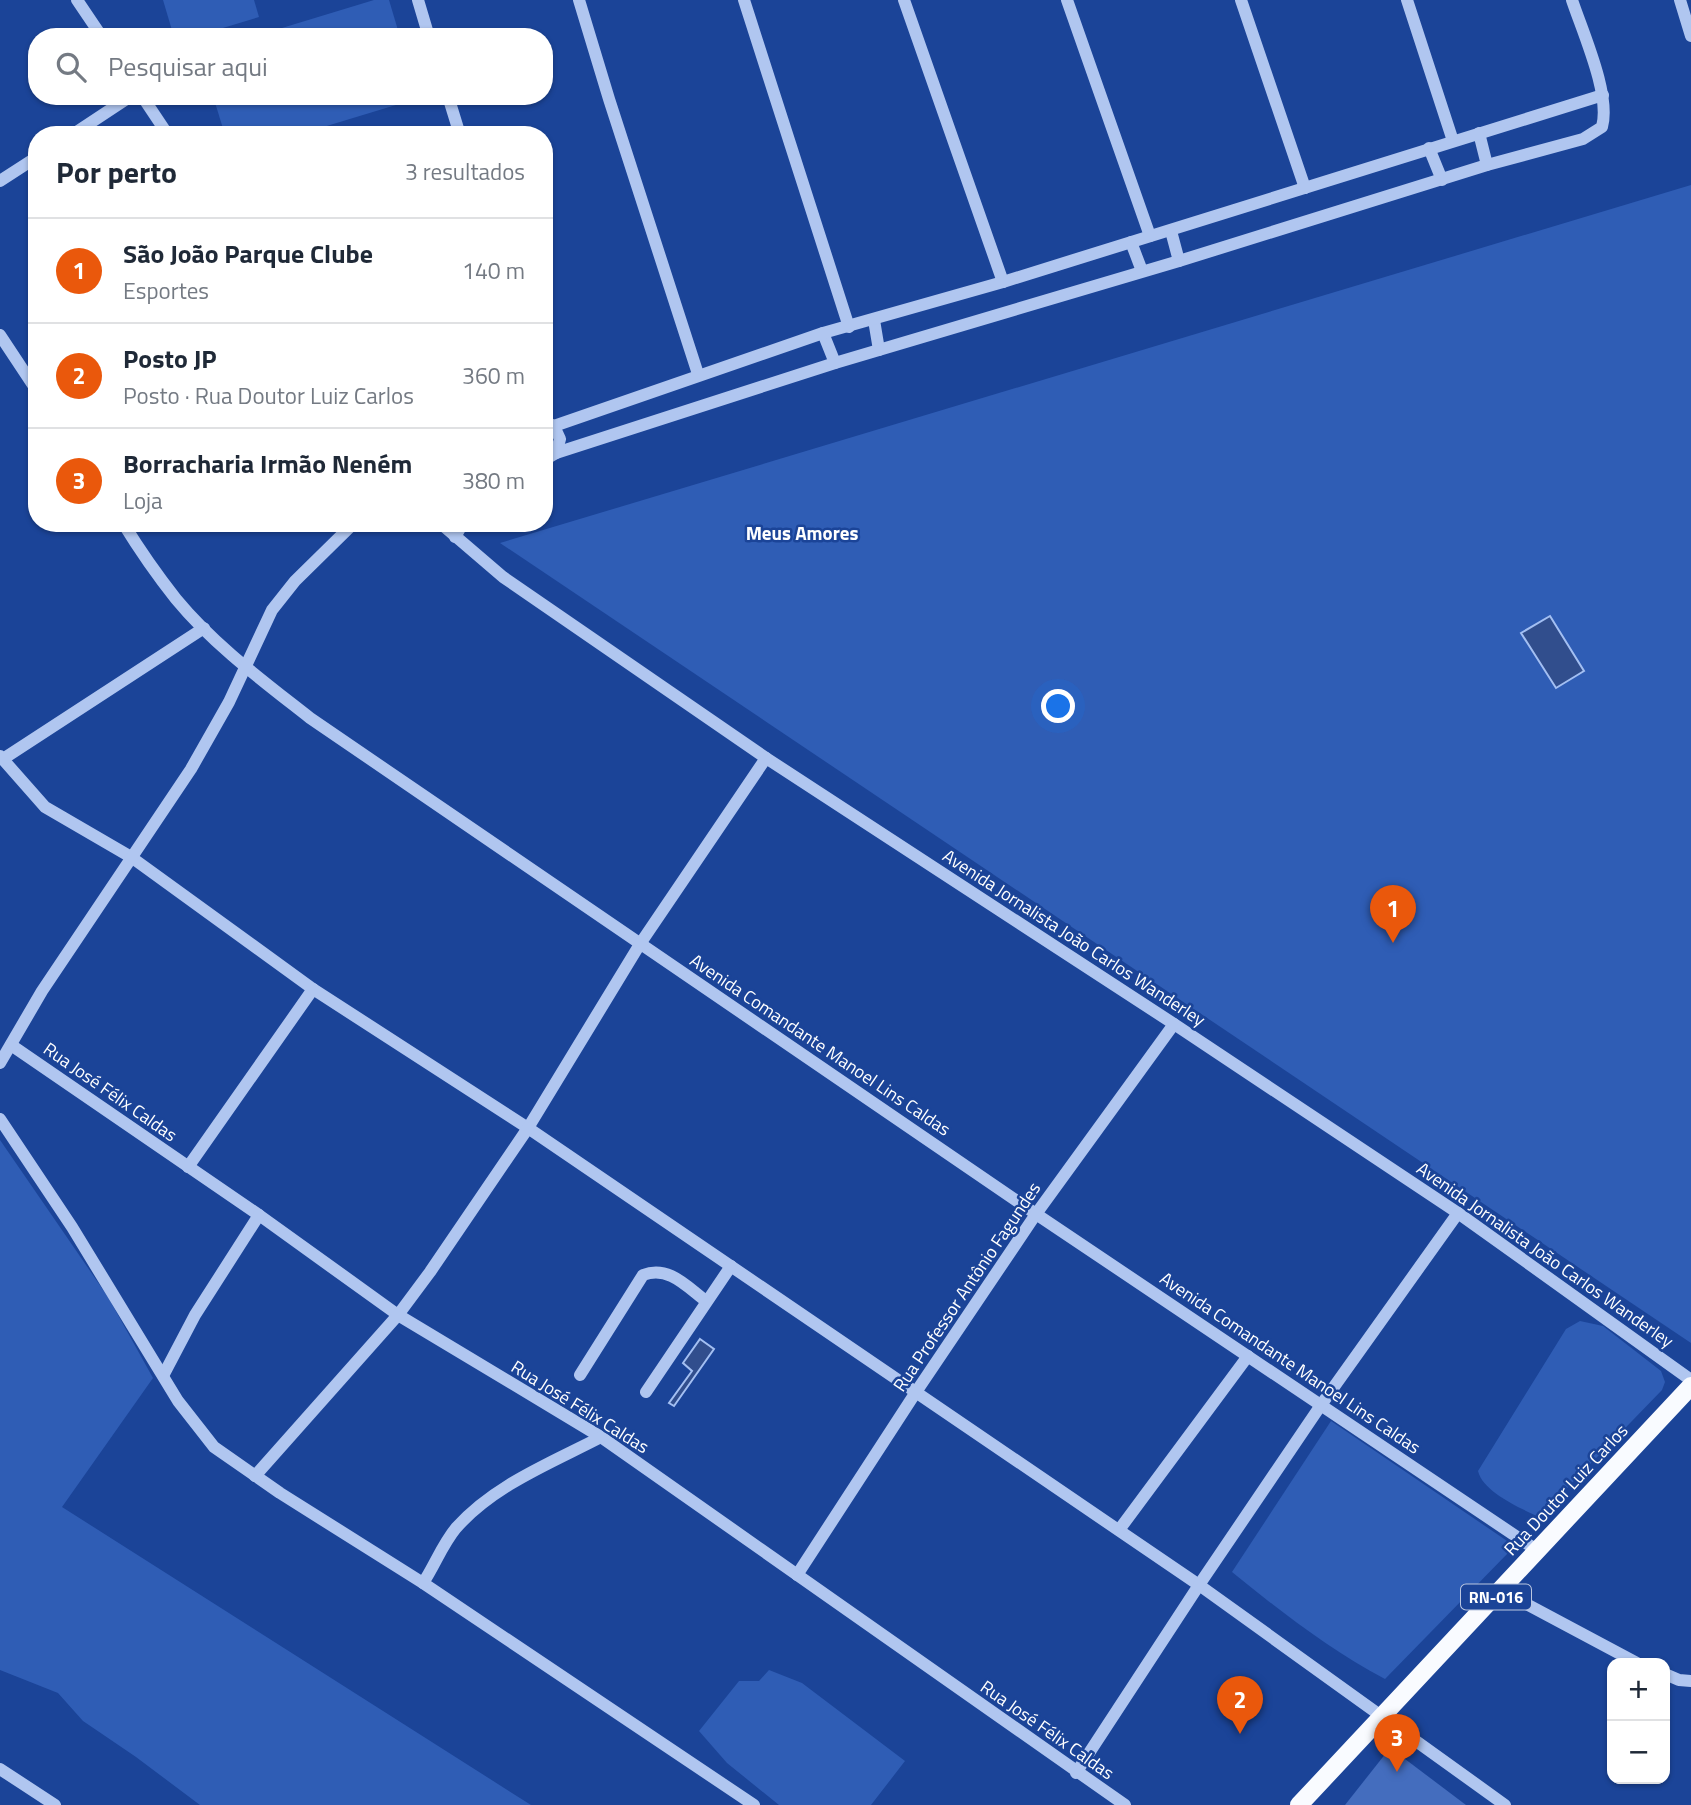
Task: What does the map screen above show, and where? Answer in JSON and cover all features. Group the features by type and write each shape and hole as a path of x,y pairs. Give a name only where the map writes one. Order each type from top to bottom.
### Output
{"main road":[{"name":"Rua Doutor Luiz Carlos","path":"1299,1805 1691,1386"}],"street":[{"path":"77,0 96,28"},
{"path":"418,0 426,28"},
{"path":"579,0 698,374"},
{"path":"744,0 849,327"},
{"path":"904,0 1003,282"},
{"path":"1067,0 1150,236"},
{"path":"1241,0 1305,188"},
{"path":"1407,0 1453,141"},
{"path":"553,456 835,363 1179,261 1487,165 1583,139 1602,127 1606,114 1603,95 1572,0"},
{"path":"1680,0 1691,36"},
{"path":"553,419 823,333 1171,231 1603,95"},
{"path":"86,126 117,105"},
{"path":"148,105 161,126"},
{"path":"451,105 457,126"},
{"path":"1479,133 1487,165"},
{"path":"1429,148 1442,180"},
{"path":"0,181 28,163"},
{"path":"1171,231 1179,261"},
{"path":"1131,242 1142,271"},
{"path":"874,320 879,350"},
{"path":"823,333 835,363"},
{"path":"0,335 28,377"},
{"path":"553,429 560,439 553,452"},
{"name":"Avenida Comandante Manoel Lins Caldas","path":"128,532 176,598 204,628 245,667 310,718 1036,1214 1538,1551"},
{"path":"0,1063 43,991 197,759 229,702 272,610 295,581 345,532"},
{"name":"Avenida Jornalista João Carlos Wanderley","path":"450,532 503,577 766,758 1458,1213 1691,1380"},
{"path":"455,537 458,532"},
{"path":"204,628 1,758 45,807 131,858 313,989 528,1128 1199,1584 1505,1805"},
{"path":"255,1476 398,1315 528,1128 640,944 766,758"},
{"path":"188,1167 313,989"},
{"name":"Rua Professor Antônio Fagundes","path":"797,1575 916,1391 1036,1214 1174,1024"},
{"name":"Rua José Félix Caldas","path":"12,1045 259,1215 398,1315 601,1437 1125,1805"},
{"path":"0,1119 72,1227 191,1420 214,1447 423,1583 754,1805"},
{"path":"1076,1773 1199,1584 1321,1405 1458,1213"},
{"path":"164,1374 195,1315 259,1215"},
{"path":"646,1392 732,1266"},
{"path":"580,1375 643,1275 654,1271 667,1272 706,1301"},
{"path":"1119,1530 1248,1356"},
{"path":"423,1583 441,1549 473,1511 518,1479 601,1437"},
{"path":"1502,1591 1628,1658"},
{"path":"1670,1676 1691,1681"},
{"path":"0,1769 55,1805"}],"shaded area":[{"path":"163,0 254,0 259,17 223,28 171,28"},
{"path":"374,0 389,0 397,28 282,28"},
{"path":"216,105 396,105 327,126 222,126"},
{"path":"1691,185 1691,1343 500,543 537,532 553,532 553,527"},
{"path":"1550,616 1584,671 1556,688 1521,633"},
{"path":"0,1140 108,1297 153,1378 62,1507 531,1805 200,1805 83,1721 58,1693 0,1670"},
{"path":"1580,1321 1603,1326 1661,1371 1665,1382 1662,1390 1539,1517 1494,1492 1481,1479 1478,1471 1566,1329"},
{"path":"700,1339 714,1349 674,1406 669,1403 692,1371 683,1363"},
{"path":"1331,1421 1513,1545 1385,1679 1325,1643 1232,1572"},
{"path":"769,1670 802,1683 905,1761 871,1805 779,1805 727,1763 699,1731 739,1681 759,1681"}],"building":[{"path":"1390,1748 1409,1762 1466,1805 1345,1805"}],"place":[{"name":"São João Parque Clube","path":"1393,943"},
{"name":"Posto JP","path":"1240,1734"},
{"name":"Borracharia Irmão Neném","path":"1397,1772"}],"district":[{"name":"Meus Amores","path":"802,533"}]}
